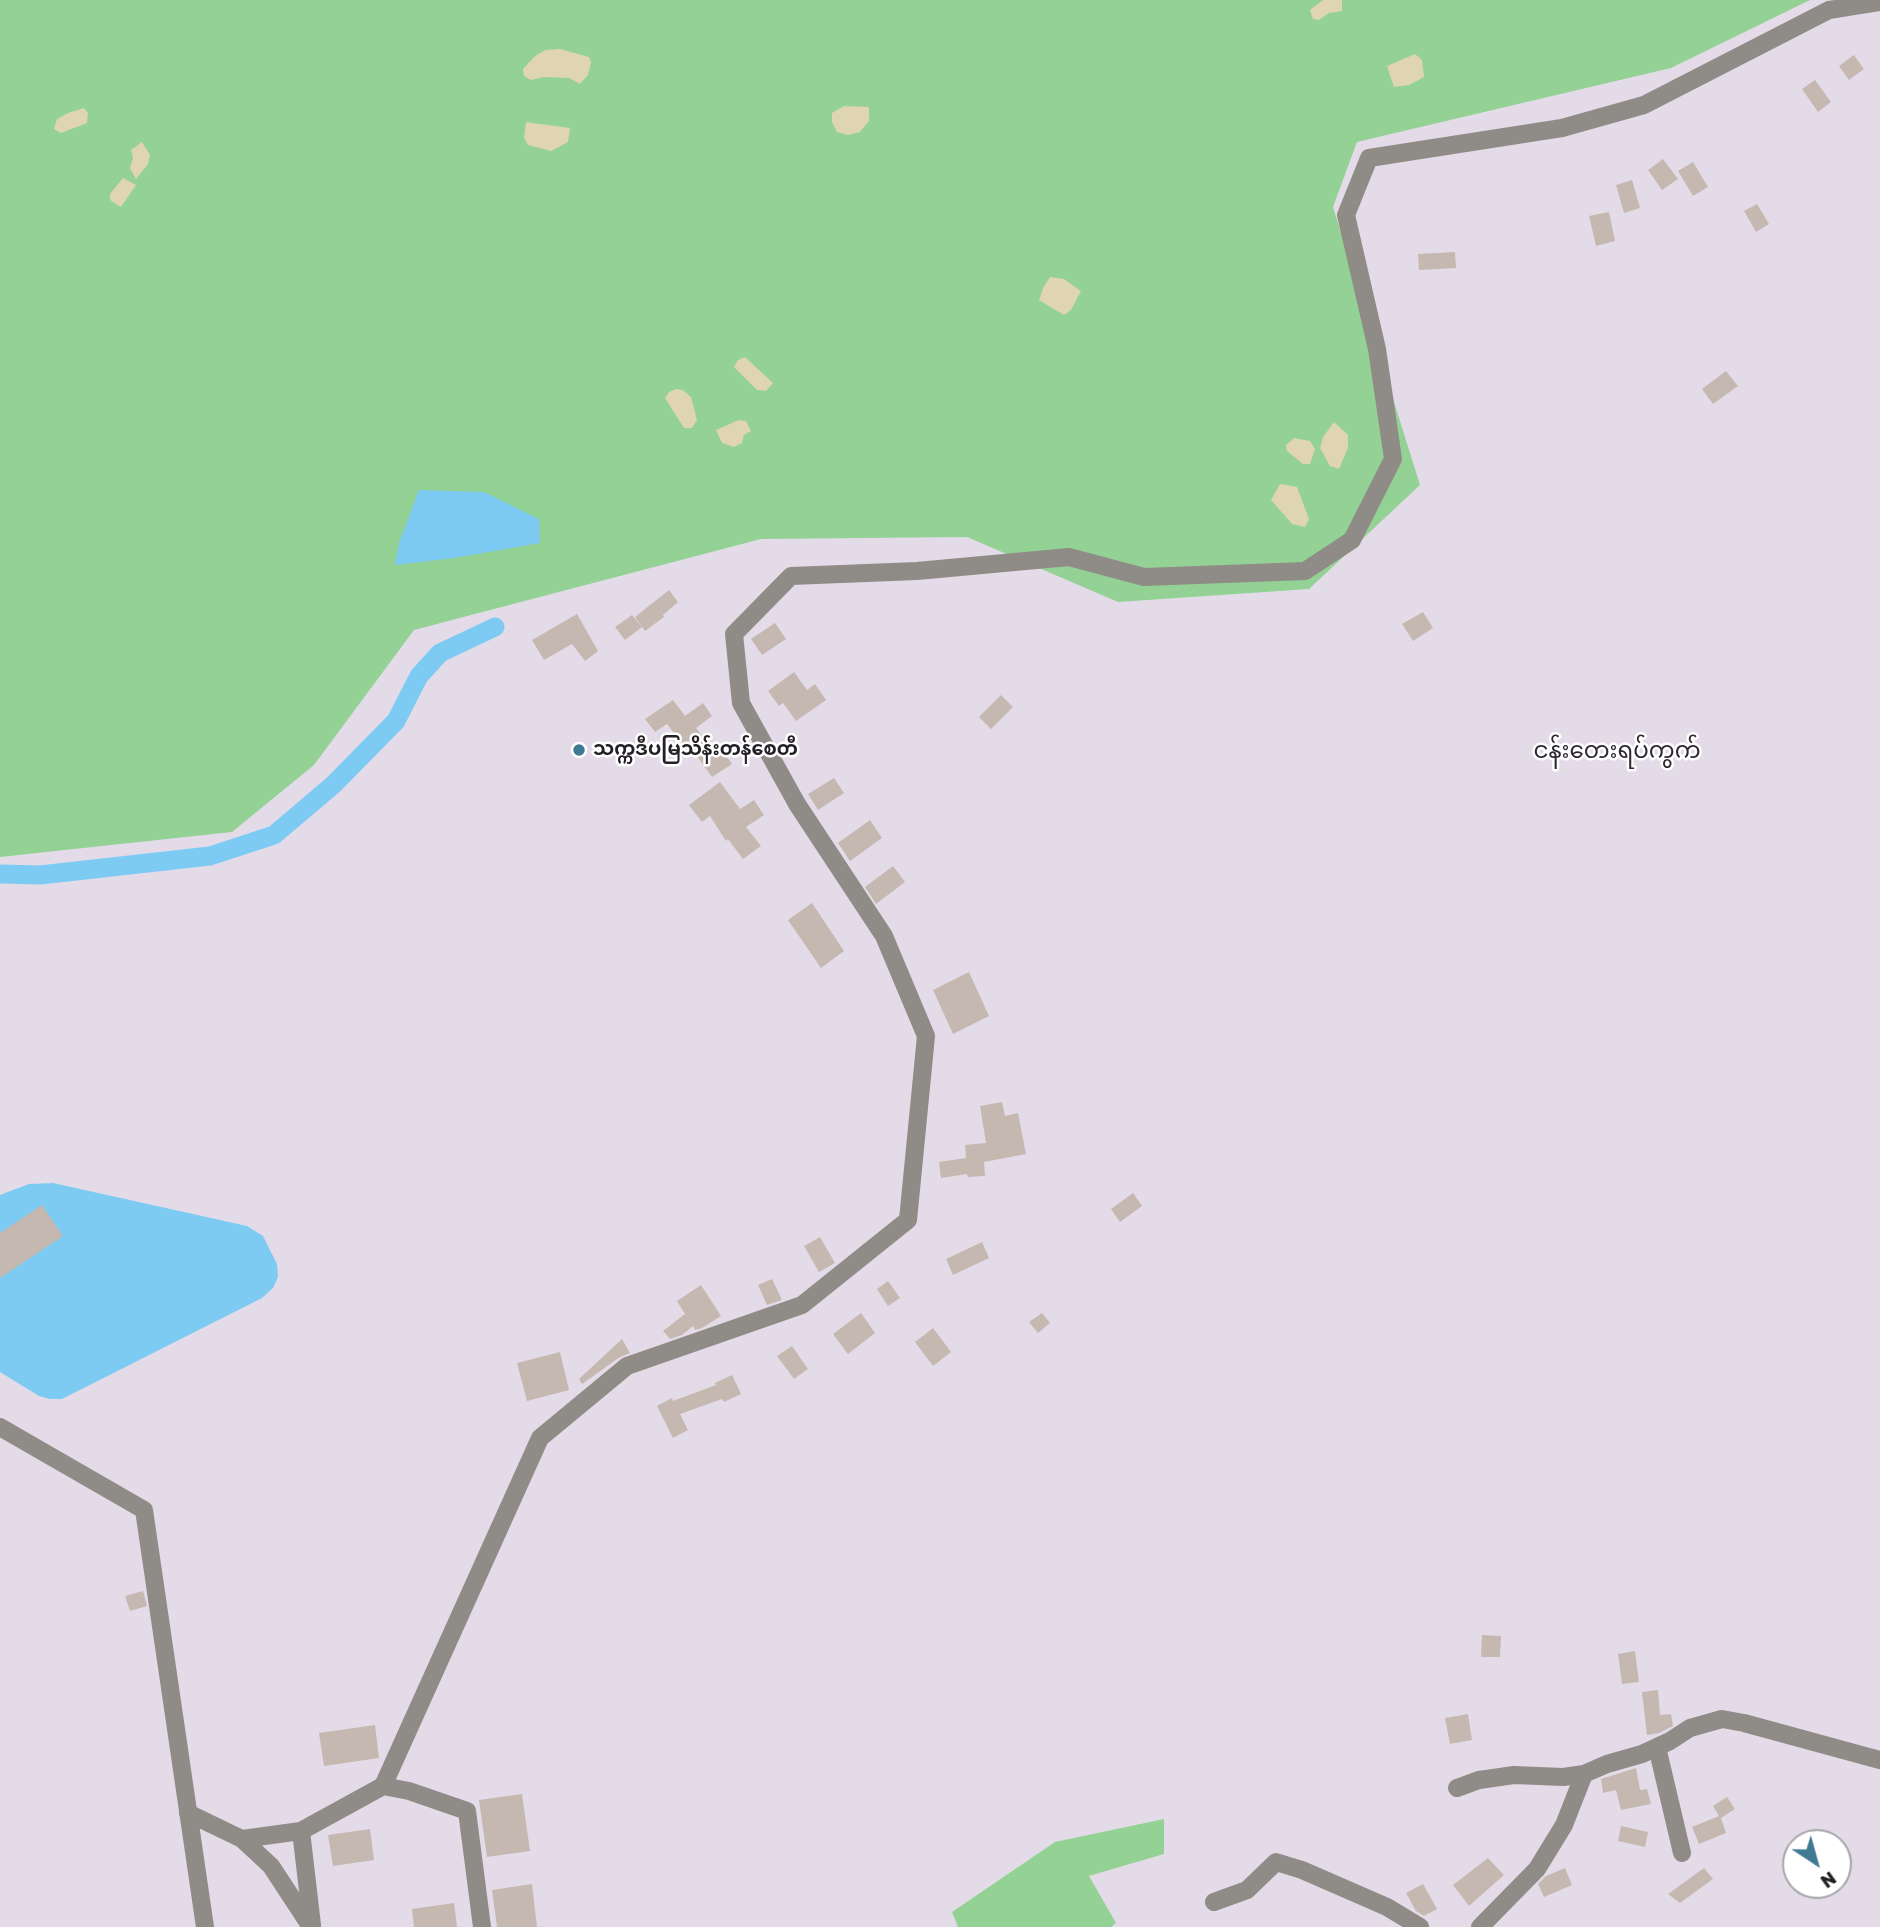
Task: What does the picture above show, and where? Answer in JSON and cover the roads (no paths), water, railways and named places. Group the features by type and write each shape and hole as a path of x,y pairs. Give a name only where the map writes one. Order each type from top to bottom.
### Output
{"street":[{"path":"242,1839 301,1831 383,1786 540,1438 627,1366 802,1305 908,1220 926,1036 884,936 797,804 741,703 734,634 791,576 917,571 1069,557 1144,577 1305,571 1352,540 1392,459 1377,349 1346,215 1369,158 1562,128 1644,105 1829,10 1880,2"},
{"path":"0,1427 144,1510 205,1927"},
{"path":"1457,1788 1479,1780 1514,1775 1563,1777 1584,1774 1657,1747 1690,1728 1722,1719 1880,1760"},
{"path":"1657,1747 1682,1853"},
{"path":"1480,1927 1536,1869 1564,1825 1584,1774"},
{"path":"383,1786 409,1791 467,1811 482,1927"},
{"path":"188,1814 242,1839 271,1866 312,1927"},
{"path":"301,1831 312,1927"},
{"path":"1214,1902 1247,1890 1276,1862 1302,1870 1387,1907 1420,1927"}],"water":[{"path":"419,490 484,492 539,519 540,543 395,565 399,543"},
{"path":"53,1183 247,1226 263,1236 277,1264 278,1277 273,1288 262,1298 62,1399 39,1396 0,1372 0,1195 29,1184"}],"waterway":[{"path":"0,874 40,875 210,856 274,835 333,785 396,721 419,676 440,653 495,627"}],"place":[{"name":"သက္ကဒီပမြသိန်းတန်စေတီ","path":"579,750"}],"district":[{"name":"ငန်းတေးရပ်ကွက်","path":"1617,751"}]}
